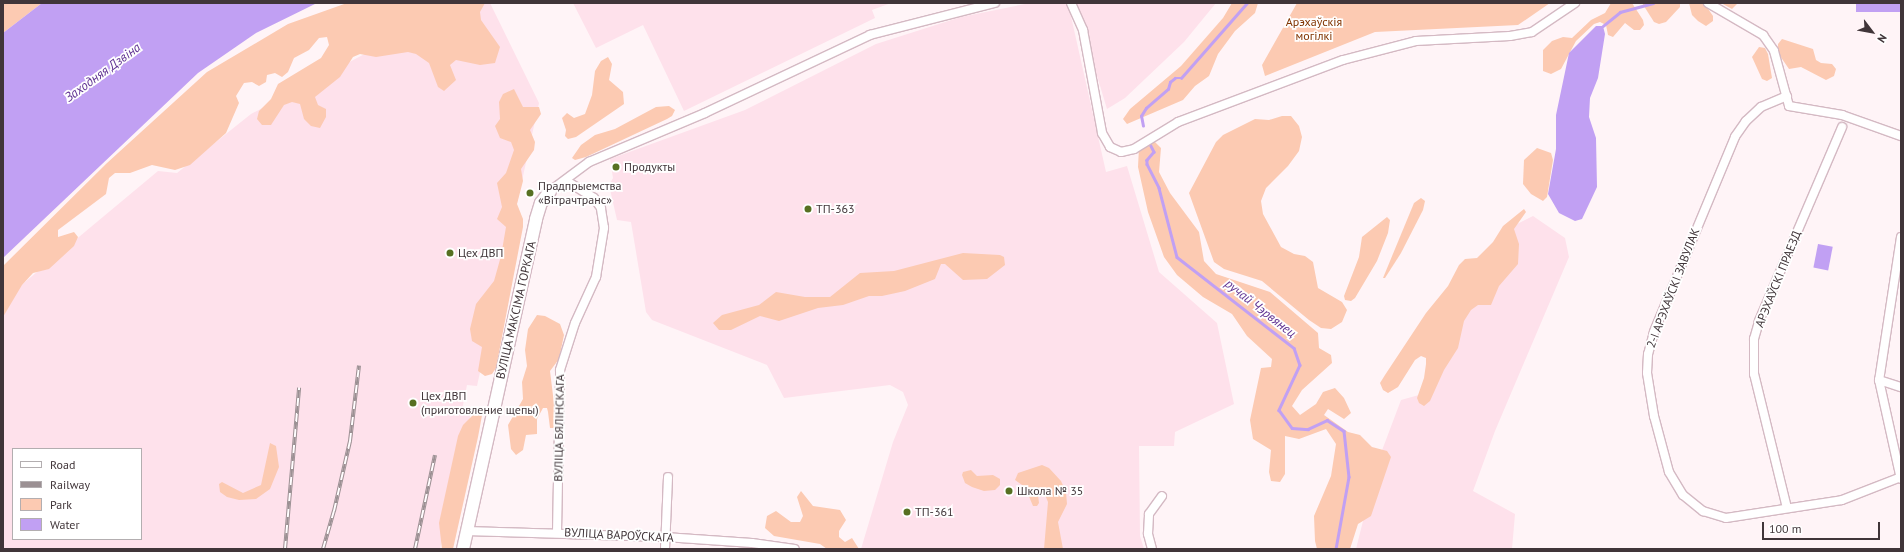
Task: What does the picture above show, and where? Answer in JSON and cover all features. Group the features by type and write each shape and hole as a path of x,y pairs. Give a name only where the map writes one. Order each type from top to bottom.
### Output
{"main road":[{"name":"ВУЛІЦА МАКСІМА ГОРКАГА","path":"463,549 536,219 541,203 550,192"}],"street":[{"path":"550,192 567,181 589,162 704,113 870,35 995,3"},
{"path":"1071,3 1083,30 1102,133 1110,147 1121,152 1134,149 1178,122 1343,60 1416,41 1510,36 1532,32 1575,3"},
{"path":"1708,3 1763,35 1774,51 1789,106 1842,115 1901,136"},
{"name":"2-І АРЭХАЎСКІ ЗАВУЛАК","path":"1787,96 1761,107 1746,121 1735,137 1654,332 1648,354 1647,373 1654,416 1669,472 1683,495 1703,511 1726,518 1842,500 1901,478"},
{"name":"АРЭХАЎСКІ ПРАЕЗД","path":"1787,508 1754,374 1754,339 1759,321 1842,127"},
{"name":"ВУЛІЦА БЯЛІНСКАГА","path":"557,532 560,370 575,322 596,278 604,228 601,208 594,198 567,181"},
{"path":"1901,237 1880,380 1901,478"},
{"path":"1880,380 1901,387"},
{"path":"665,549 668,477"},
{"path":"1152,549 1148,534 1149,514 1162,496"},
{"name":"ВУЛІЦА ВАРОЎСКАГА","path":"466,531 557,532 665,537 752,543 795,549"}],"shaded area":[{"path":"461,3 490,3 539,103 477,386 467,385 462,410 471,413 440,549 3,549 3,307 19,287 158,171 177,173 251,114"},
{"path":"573,3 891,3 872,10 875,18 684,111 643,25 596,48"},
{"path":"1030,3 1068,3 1106,172 1127,166 1159,272 1217,323 1234,404 1175,432 1174,446 1139,446 1140,536 1144,549 861,549 893,442 908,405 903,392 890,385 784,398 767,365 652,320 646,312 631,222 617,220 609,185 613,178 610,159 745,110 876,44 961,17"},
{"path":"1075,3 1216,3 1184,42 1125,98 1107,109"},
{"path":"1533,216 1565,238 1569,257 1495,431 1473,491 1515,514 1512,549 1356,549 1378,461 1401,400 1426,393 1513,226"}],"green space":[{"path":"3,3 42,3 3,33"},
{"path":"347,3 485,3 480,12 481,20 500,47 495,63 480,65 456,60 450,65 456,80 444,91 438,87 429,63 416,54 408,52 376,57 360,54 353,57 340,77 315,97 318,105 326,109 326,117 320,128 311,126 304,119 300,104 292,102 284,105 271,125 262,125 257,119 259,111 271,99 278,84 321,58 329,45 327,37 319,38 309,50 294,58 288,72 282,77 275,73 267,75 266,82 259,86 252,82 244,83 236,96 239,103 226,133 190,165 175,170 152,165 130,173 115,173 109,178 106,194 58,230 58,237 74,232 78,237 74,246 49,269 33,273 22,285 3,317 3,266 107,163 207,72 288,24"},
{"path":"1232,3 1258,3 1255,13 1235,31 1218,54 1209,76 1195,86 1183,100 1127,124 1123,119 1130,109 1181,66 1223,18"},
{"name":"Арэхаўскія могілкі","path":"1297,3 1550,3 1518,25 1375,32 1265,76 1262,65"},
{"path":"1611,3 1632,3 1643,20 1644,25 1640,30 1634,30 1625,23 1613,37 1608,35 1606,25 1600,22 1594,24 1576,41 1561,69 1551,74 1543,71 1543,50 1552,41 1563,37 1572,38 1591,20 1605,13"},
{"path":"1642,3 1680,3 1680,7 1666,22 1659,24 1654,22"},
{"path":"1689,3 1704,3 1713,16 1713,21 1706,26 1698,21 1692,15"},
{"path":"1721,3 1738,3 1732,9"},
{"path":"1782,39 1813,49 1816,60 1821,63 1832,64 1836,69 1834,76 1826,80 1801,67 1789,69 1778,53 1778,44"},
{"path":"1759,47 1765,48 1768,54 1772,78 1767,81 1762,79 1752,57"},
{"path":"608,57 612,64 609,80 623,92 624,104 576,137 568,139 565,136 566,130 562,118 567,113 574,118 585,114 592,95 595,71 601,61"},
{"path":"514,89 523,107 539,107 541,114 530,130 535,142 534,150 521,169 523,181 517,204 523,219 523,227 496,368 492,374 485,376 478,371 482,347 472,341 470,329 476,304 494,281 501,256 506,227 497,219 502,207 497,183 506,173 514,150 511,142 500,138 495,126 500,119 499,102 503,94"},
{"path":"669,106 675,110 672,116 667,119 586,157 575,160 572,158 581,145 595,135 615,129 656,107"},
{"path":"1282,116 1291,116 1299,126 1302,137 1299,151 1288,166 1266,188 1261,201 1263,214 1281,247 1294,254 1305,256 1313,262 1318,288 1342,302 1347,310 1342,322 1331,329 1321,328 1309,320 1262,281 1224,269 1214,262 1189,193 1216,142 1223,135 1255,119 1269,120"},
{"path":"1154,141 1161,148 1159,172 1170,193 1199,232 1204,261 1216,274 1270,292 1318,333 1319,348 1331,355 1332,363 1302,390 1292,406 1300,415 1316,404 1323,392 1335,388 1344,398 1351,413 1344,419 1328,409 1324,415 1348,432 1360,435 1372,447 1387,451 1391,457 1371,516 1358,524 1350,549 1317,549 1315,541 1314,516 1331,476 1336,444 1326,429 1299,439 1285,436 1285,474 1280,482 1271,481 1269,472 1271,450 1253,439 1250,420 1261,368 1271,367 1272,359 1247,336 1232,314 1203,297 1177,275 1164,257 1148,212 1138,167 1139,147"},
{"path":"1537,148 1551,153 1553,160 1547,197 1543,201 1531,194 1523,184 1524,160"},
{"path":"1421,198 1425,201 1423,210 1401,253 1385,278 1383,278 1414,203"},
{"path":"1524,209 1526,212 1514,229 1519,244 1518,264 1499,286 1491,305 1478,305 1471,310 1464,321 1458,348 1444,370 1430,401 1424,406 1419,403 1417,398 1424,378 1426,364 1426,358 1421,356 1415,360 1398,387 1388,393 1383,390 1380,383 1426,313 1448,286 1459,265 1465,259 1477,258 1493,242 1503,226"},
{"path":"1387,217 1390,220 1388,233 1377,261 1355,298 1351,301 1345,300 1344,296 1359,257 1362,237"},
{"path":"963,253 1000,255 1004,257 1005,265 987,279 963,280 945,264 941,264 935,279 905,291 882,296 869,296 843,305 818,308 779,321 760,316 731,330 719,330 713,323 722,315 759,305 776,292 805,297 830,297 860,273 894,271"},
{"path":"537,315 545,316 560,324 564,335 559,359 550,371 557,428 550,428 547,408 543,408 537,419 537,434 526,435 523,450 516,455 511,449 508,425 523,399 522,382 527,366 525,350 528,329"},
{"path":"480,408 483,410 478,437 453,549 442,549 439,523 458,436 463,425"},
{"path":"270,443 276,446 279,467 270,489 256,499 239,500 227,497 220,492 219,484 222,482 243,493 261,485"},
{"path":"1042,465 1049,468 1061,481 1066,492 1067,504 1058,522 1063,549 1044,549 1048,502 1045,495 1042,493 1038,495 1039,503 1037,506 1033,506 1025,487 1015,480 1018,473"},
{"path":"971,470 977,476 993,475 1000,479 1000,485 995,490 984,491 972,487 965,483 962,475 963,472"},
{"path":"801,491 813,506 840,510 846,520 839,531 839,537 845,542 852,538 859,549 827,549 820,544 774,536 765,528 767,516 776,511 791,522 800,522 803,516 797,497"}],"water":[{"name":"Заходняя Дзвіна","path":"42,3 317,3 256,33 198,73 3,258 3,33"},
{"path":"1856,3 1901,3 1901,12 1856,12"},
{"path":"1596,26 1603,26 1605,34 1598,78 1590,98 1589,117 1596,138 1597,187 1582,219 1575,221 1559,213 1548,194 1556,149 1556,115 1569,53"},
{"path":"1818,244 1833,247 1828,270 1813,268"}],"waterway":[{"name":"ручай Чэрвянец","path":"1143,126 1141,116 1146,108 1168,89 1170,82 1175,78 1181,78 1247,3"},
{"path":"1603,26 1620,12 1653,3"},
{"name":"ручай Чэрвянец","path":"1149,142 1154,152 1147,160 1147,164 1159,188 1177,257 1294,348 1300,365 1279,410 1292,428 1308,429 1327,420 1344,431 1349,477 1336,549"}],"railway":[{"path":"323,549 334,511 350,441 359,366"},
{"path":"285,549 299,388"},
{"path":"415,549 435,455"}],"place":[{"name":"Продукты","path":"616,167"},
{"name":"Прадпрыемства «Вітрачтранс»","path":"530,193"},
{"name":"ТП-363","path":"808,209"},
{"name":"Цех ДВП","path":"450,253"},
{"name":"Цех ДВП (приготовление щепы)","path":"413,403"},
{"name":"Школа № 35","path":"1009,491"},
{"name":"ТП-361","path":"907,512"}]}
